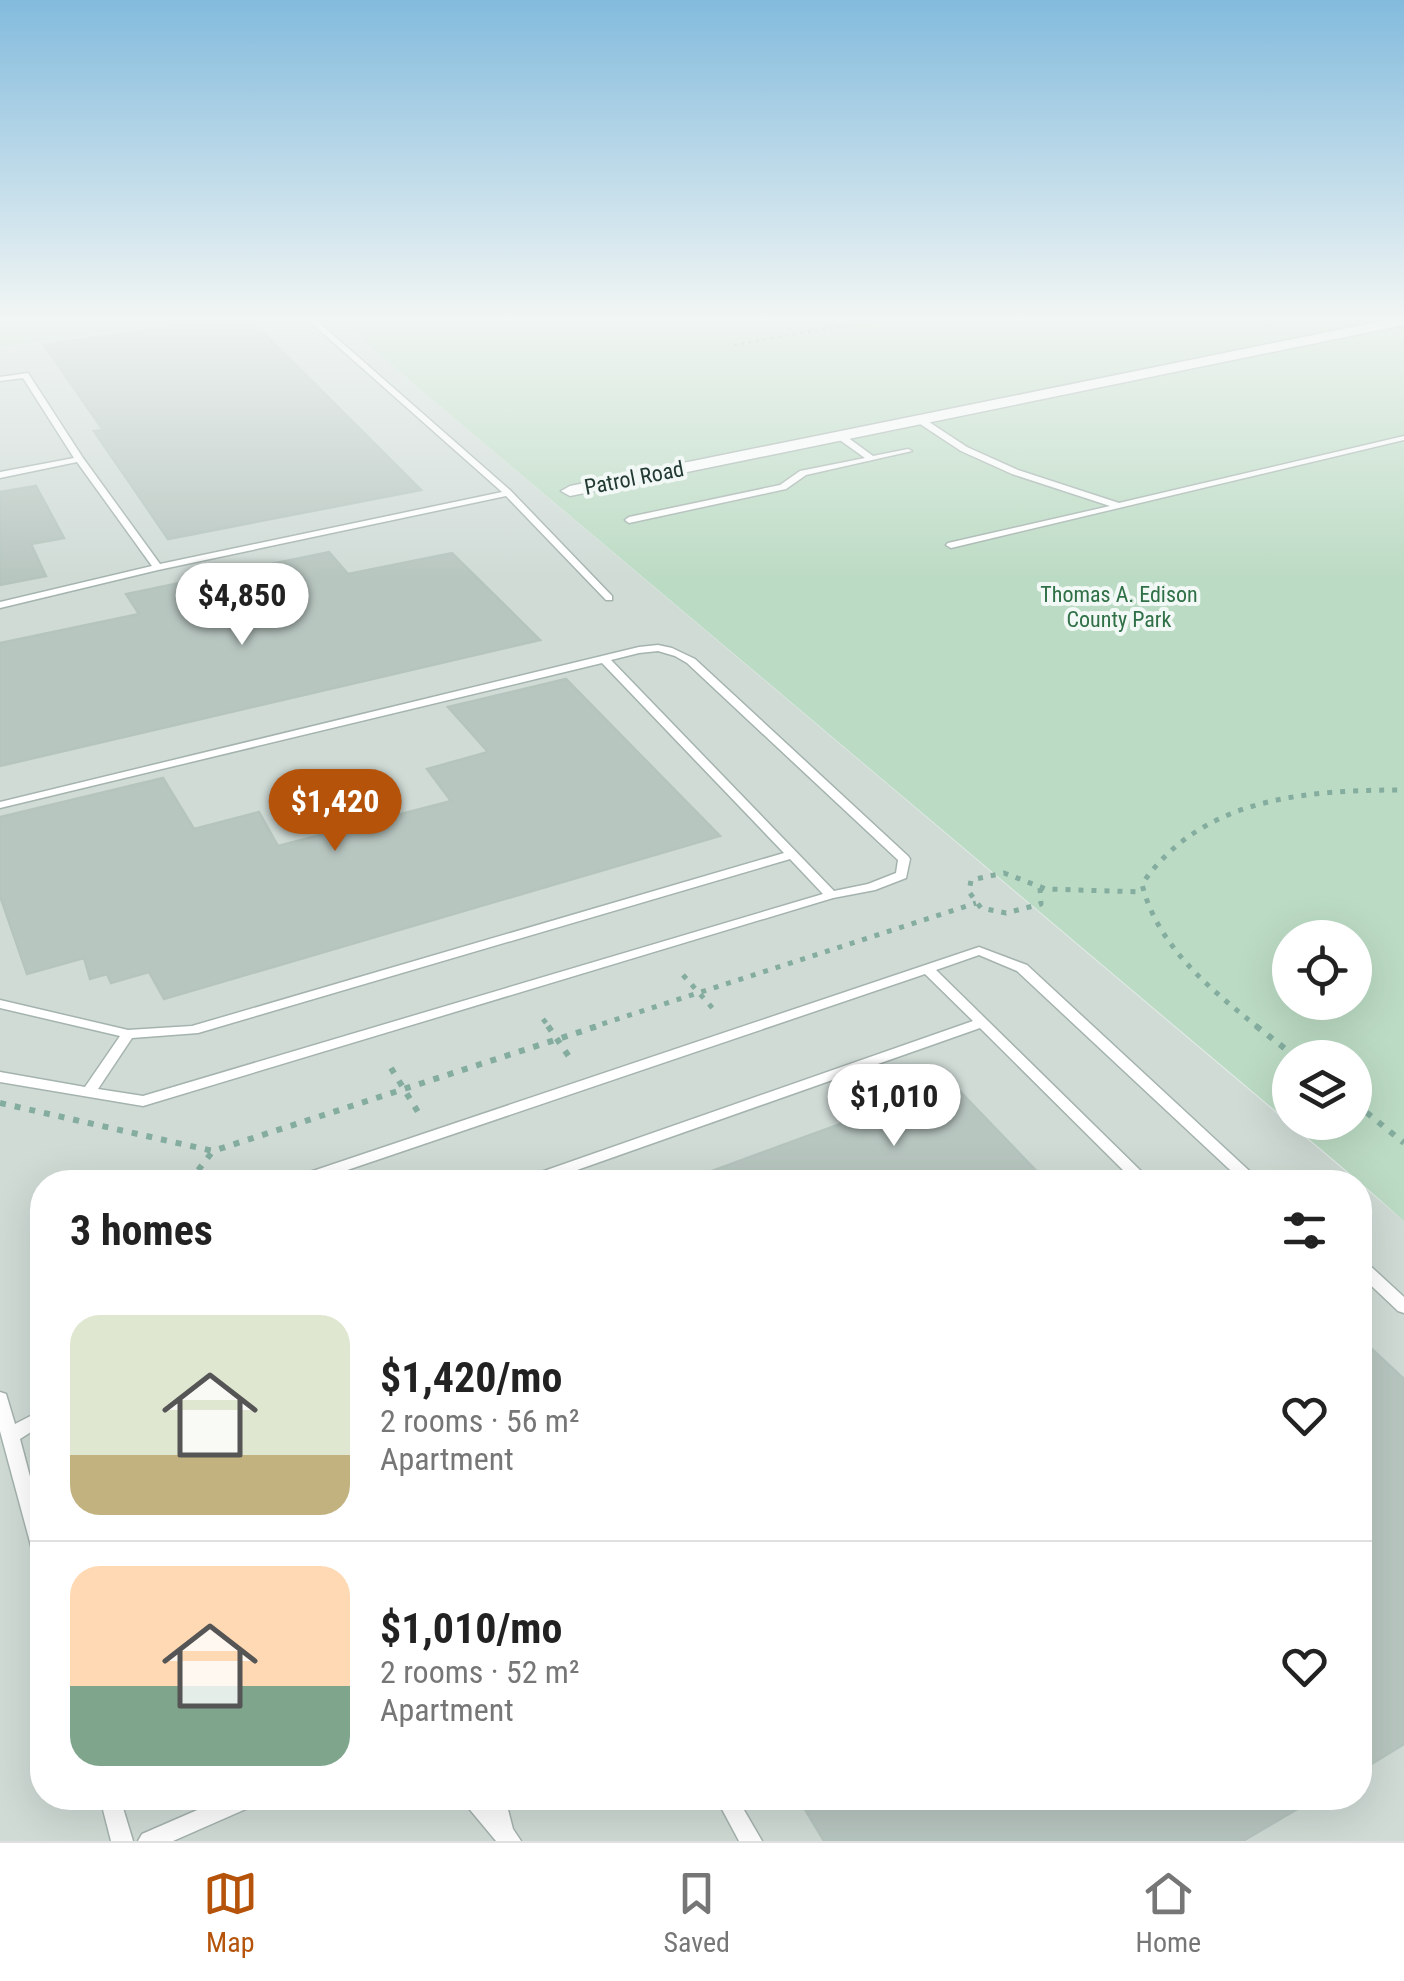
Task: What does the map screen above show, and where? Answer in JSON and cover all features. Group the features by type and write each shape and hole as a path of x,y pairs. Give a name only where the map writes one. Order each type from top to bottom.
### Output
{"street":[{"name":"Patrol Road","path":"570,490 989,406"}],"lane":[{"path":"45,406 158,568"},
{"path":"408,406 508,494 609,598"},
{"path":"920,420 964,449 1015,472 1118,506"},
{"path":"840,436 872,458"},
{"path":"951,545 1404,438"},
{"path":"629,520 783,487 803,474 908,451"},
{"path":"0,474 79,460"},
{"path":"0,605 508,494"},
{"path":"0,806 658,646 672,648 691,661 904,859 902,874 871,888 831,895 143,1101 0,1077"},
{"path":"604,660 831,895"},
{"path":"0,1004 128,1034 193,1030 792,855"},
{"path":"333,1170 979,951 1022,968 1239,1170"},
{"path":"929,970 1130,1170"},
{"path":"562,1170 982,1023"},
{"path":"89,1092 128,1034"},
{"path":"1372,1277 1404,1307"},
{"path":"0,1400 30,1511"},
{"path":"6,1429 30,1421"},
{"path":"113,1810 122,1841"},
{"path":"149,1841 220,1810"},
{"path":"484,1810 507,1836"},
{"path":"499,1810 507,1836"},
{"path":"733,1810 751,1841"}],"path":[{"path":"1275,1040 1212,989 1170,942 1142,892 1149,870 1172,848 1242,808 1304,794 1404,790"},
{"path":"1040,888 1041,904 1018,914 987,910 976,903 968,888 981,875 1006,873 1040,888 1142,892"},
{"path":"0,1103 213,1151 976,903"},
{"path":"684,974 716,1012"},
{"path":"543,1019 572,1061"},
{"path":"391,1068 418,1112"},
{"path":"1372,1117 1404,1144"},
{"path":"198,1170 213,1151"}],"shaded area":[{"path":"0,406 440,406 1272,1109 1272,1140 1308,1140 1344,1170 30,1170 30,1810 1372,1810 1372,1194 1404,1221 1404,1841 0,1841"}],"green space":[{"name":"Thomas A. Edison County Park","path":"440,406 1404,406 1404,1221 1372,1193 1372,1170 1346,1170 1310,1140 1372,1140 1372,1040 1272,1040 1272,1108"}],"building":[{"path":"86,406 337,406 421,490 168,539 94,431 103,430"},
{"path":"36,486 64,538 31,544 46,576 0,585 0,492"},
{"path":"329,552 348,574 452,553 540,640 0,766 0,643 139,614 126,594"},
{"path":"566,679 720,836 164,999 149,972 111,983 107,974 90,979 84,958 27,974 0,896 0,817 163,778 194,829 259,812 278,846 451,801 427,769 488,752 448,707"},
{"path":"952,1083 1035,1170 714,1170"},
{"path":"1372,1349 1404,1379 1404,1744 1372,1764"},
{"path":"805,1810 1296,1810 1243,1841 824,1841"}]}
